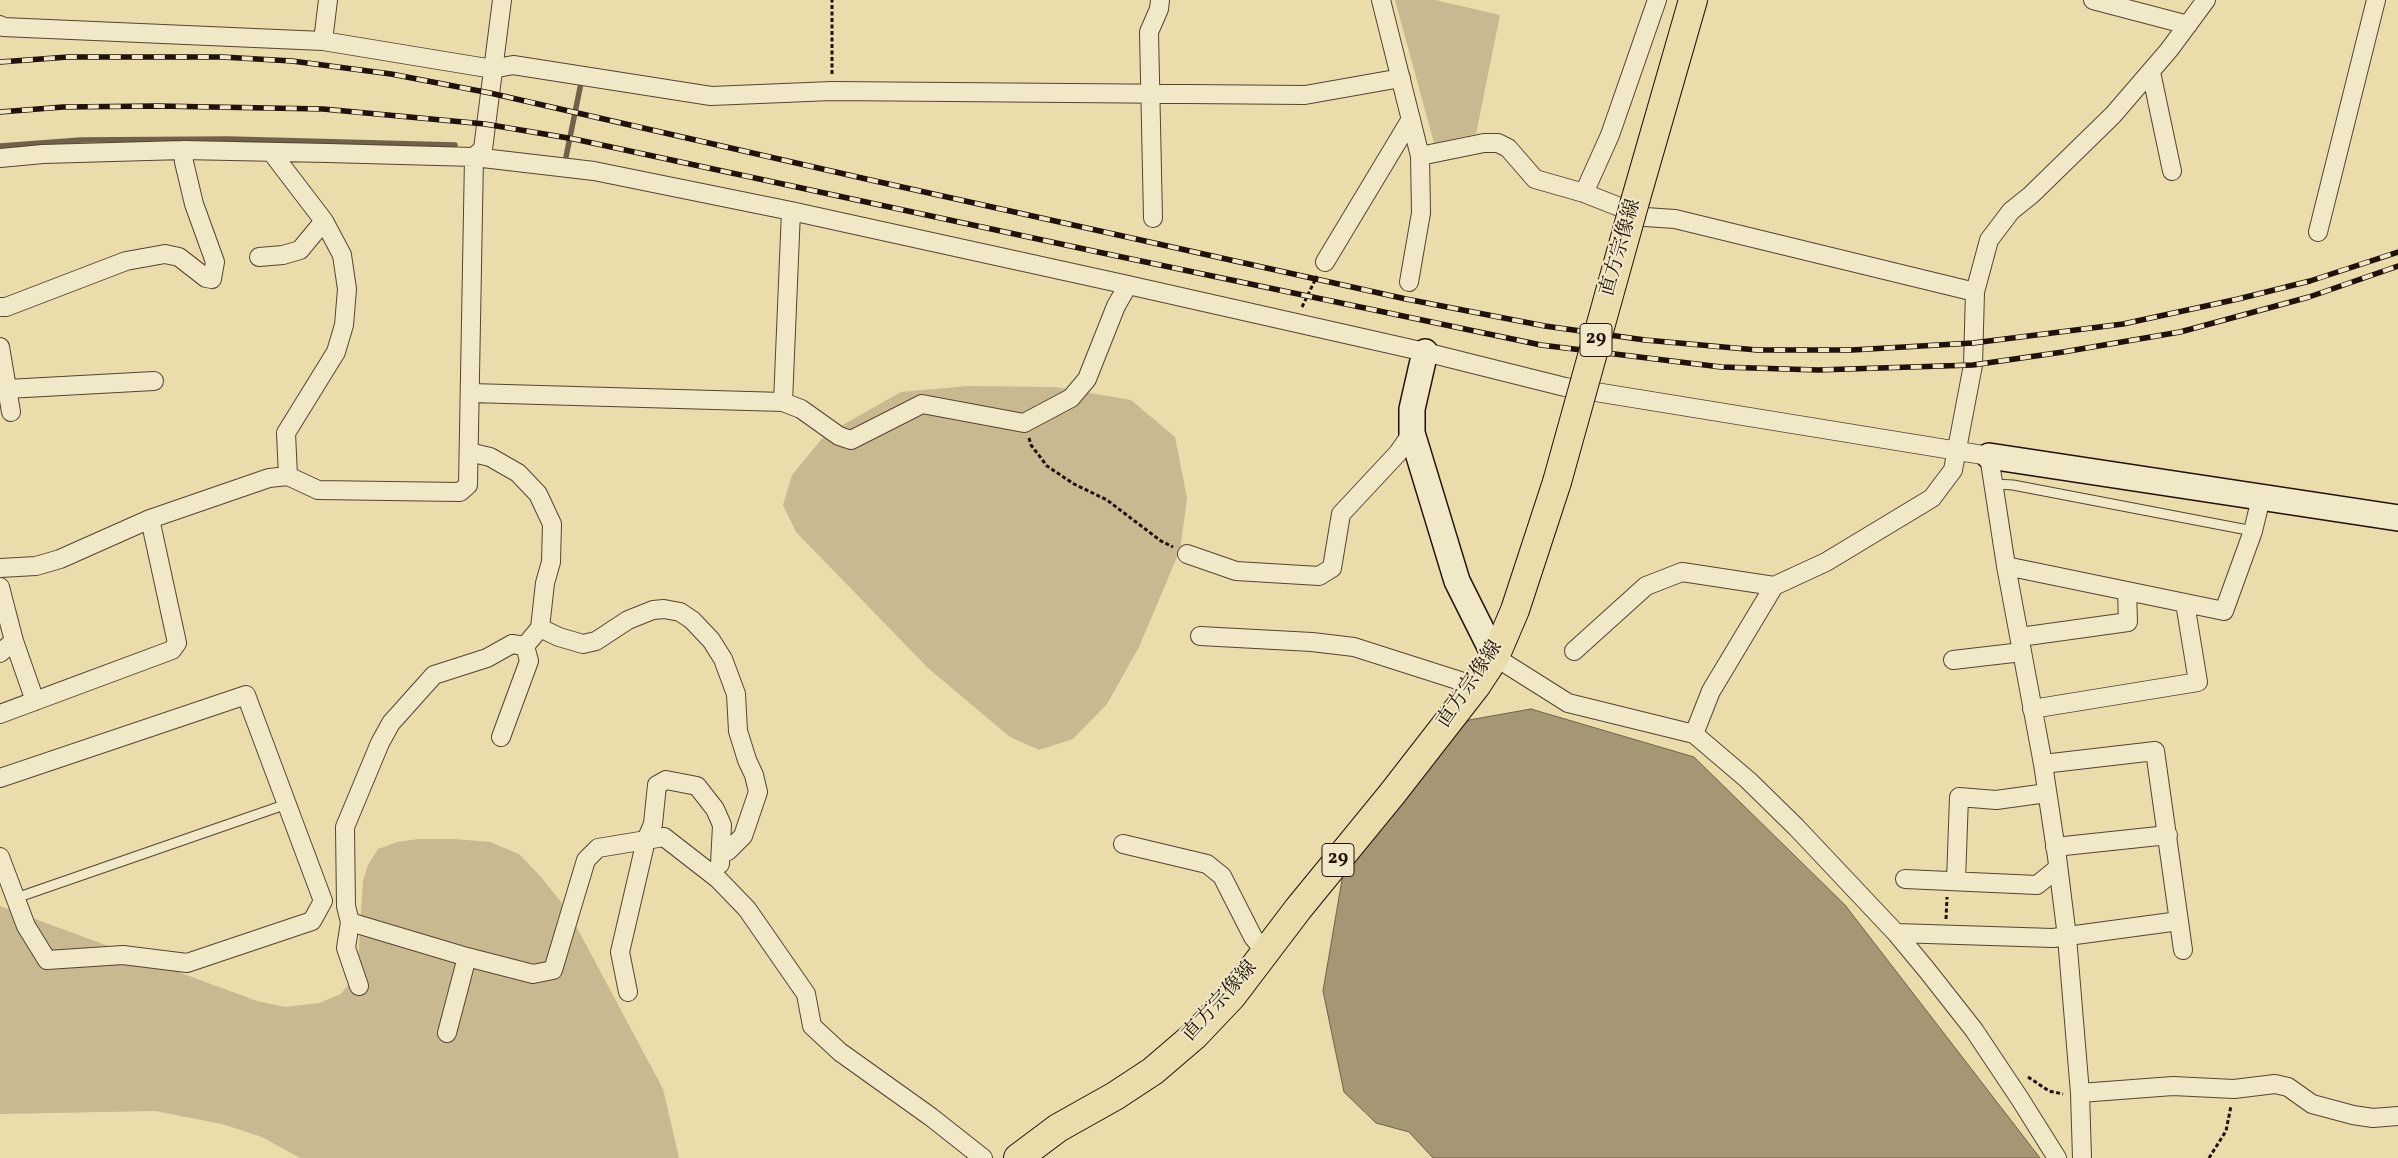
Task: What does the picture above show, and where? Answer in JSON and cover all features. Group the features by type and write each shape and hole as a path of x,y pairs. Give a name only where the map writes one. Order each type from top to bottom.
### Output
{"main road":[{"name":"直方宗像線","path":"1018,1158 1058,1128 1115,1096 1154,1071 1195,1035 1232,996 1476,686 1495,656 1515,610 1557,482 1693,0"}],"street":[{"path":"322,41 328,0"},
{"path":"0,568 36,566 60,559 150,519 269,478 288,476 318,490 460,492 468,485 474,157 483,149 502,0"},
{"path":"1153,218 1150,32 1159,9 1160,0"},
{"path":"1381,0 1420,156 1420,213 1409,282"},
{"path":"1584,193 1610,134 1658,0"},
{"path":"2093,0 2188,25"},
{"path":"1574,651 1646,586 1682,572 1774,586 1826,562 1932,498 1953,470 1959,450 1973,365 1975,292 1989,240 2011,211 2113,115 2151,72 2206,0"},
{"path":"2318,232 2376,0"},
{"path":"0,25 3,27 322,41 493,69 513,65 711,96 832,91 1305,95 1401,78"},
{"path":"2151,72 2172,171"},
{"path":"1325,262 1411,119"},
{"path":"1420,156 1484,143 1498,143 1508,148 1535,179 1584,193 1645,217 1675,219 1975,292"},
{"path":"0,307 6,307 126,261 165,254 179,257 206,278 212,279 215,262 194,204 183,150"},
{"path":"0,158 43,154 183,150 474,157 594,170 791,211 1425,352 1565,387 1990,456 2398,518"},
{"path":"272,153 324,220 342,256 347,289 344,324 336,352 286,433 288,476"},
{"path":"783,402 791,211"},
{"path":"259,257 283,255 300,250 324,220"},
{"path":"471,393 783,402 801,409 839,436 851,440 922,404 1024,423 1071,398 1087,379 1116,306 1128,286"},
{"path":"0,348 11,412"},
{"path":"1425,352 1412,409 1412,433 1457,581 1495,656 1568,703 1694,734 1748,780 1796,827 1896,933 1974,1030 2057,1158"},
{"path":"7,389 154,381"},
{"path":"1188,554 1236,571 1319,576 1332,568 1341,514 1398,454 1412,433"},
{"path":"469,452 490,457 518,473 538,494 552,524 551,562 545,583 540,628 525,646"},
{"path":"1990,456 2006,566 2044,764 2058,868 2067,937 2080,1093 2082,1158"},
{"path":"2006,566 2224,611 2253,532 2261,498"},
{"path":"0,714 172,650 177,643 150,519"},
{"path":"1694,734 1711,691 1774,586"},
{"path":"0,587 14,641 36,701"},
{"path":"1953,660 2128,622 2127,591"},
{"path":"2032,709 2198,682 2186,603"},
{"path":"540,628 559,637 583,644 596,641 628,620 653,610 664,609 680,612 692,620 711,640 723,659 736,694 738,731 758,792 743,836 728,851 721,853"},
{"path":"1200,636 1312,642 1354,647 1476,686"},
{"path":"0,653 14,641"},
{"path":"359,986 346,948 350,922 346,906 345,827 380,743 392,723 434,675 487,658 512,644 525,646"},
{"path":"501,737 529,660 525,646"},
{"path":"0,778 246,695 323,901 312,921 188,962 123,955 47,960 26,926 0,857"},
{"path":"2044,764 2155,751 2183,950"},
{"path":"628,992 620,952 646,840 653,824 657,785 666,780 697,786 715,809 722,825 718,879"},
{"path":"1952,881 1960,797 1996,800 2047,793"},
{"path":"2055,847 2168,835"},
{"path":"350,922 467,957 533,974 554,970 586,860 598,848 664,837 718,879 747,908 806,994 812,1026 840,1052 931,1117 983,1158"},
{"path":"1123,844 1207,864 1222,876 1254,937 1265,952"},
{"path":"1905,879 2037,885 2058,868"},
{"path":"1896,933 2052,938 2179,921"},
{"path":"447,1034 467,957"},
{"path":"2080,1093 2173,1086 2234,1089 2275,1084 2288,1087 2312,1104 2344,1113 2373,1118 2398,1116"}],"lane":[{"path":"1994,484 2013,485 2253,532"},
{"path":"16,898 287,804"}],"path":[{"path":"832,0 832,91"},
{"path":"1294,323 1325,262"},
{"path":"1024,423 1031,445 1047,466 1074,484 1107,500 1161,541 1188,554"},
{"path":"1946,934 1952,881"},
{"path":"2000,1069 2017,1070 2049,1091 2069,1096 2080,1093"},
{"path":"2209,1158 2226,1131 2234,1089"}],"shaded area":[{"path":"1395,0 1435,0 1500,15 1476,134 1434,143"},
{"path":"968,386 1055,387 1131,400 1175,437 1187,498 1180,550 1139,647 1107,704 1073,739 1039,750 1010,737 928,668 796,532 783,505 792,475 825,435 901,392"},
{"path":"1531,709 1694,757 1845,905 2040,1158 1433,1158 1409,1132 1376,1123 1344,1092 1323,991 1345,862 1391,802 1469,720"},
{"path":"418,839 490,842 519,854 541,877 568,911 663,1089 679,1158 300,1158 262,1137 222,1124 155,1111 0,1114 0,906 257,1001 285,1007 319,1003 341,994 352,980 358,961 363,881 368,865 378,849 397,842"}],"waterway":[{"path":"566,157 581,83 587,81"},
{"path":"0,146 81,140 228,139 455,145"}],"railway":[{"path":"0,62 68,57 222,57 292,61 391,74 490,93 1406,299 1545,326 1645,340 1757,350 1852,350 1973,343 2123,324 2310,281 2398,252"},
{"path":"0,112 63,107 157,106 323,109 485,124 574,139 1541,345 1721,367 1818,370 1973,365 2063,352 2180,332 2309,297 2398,266"}]}
